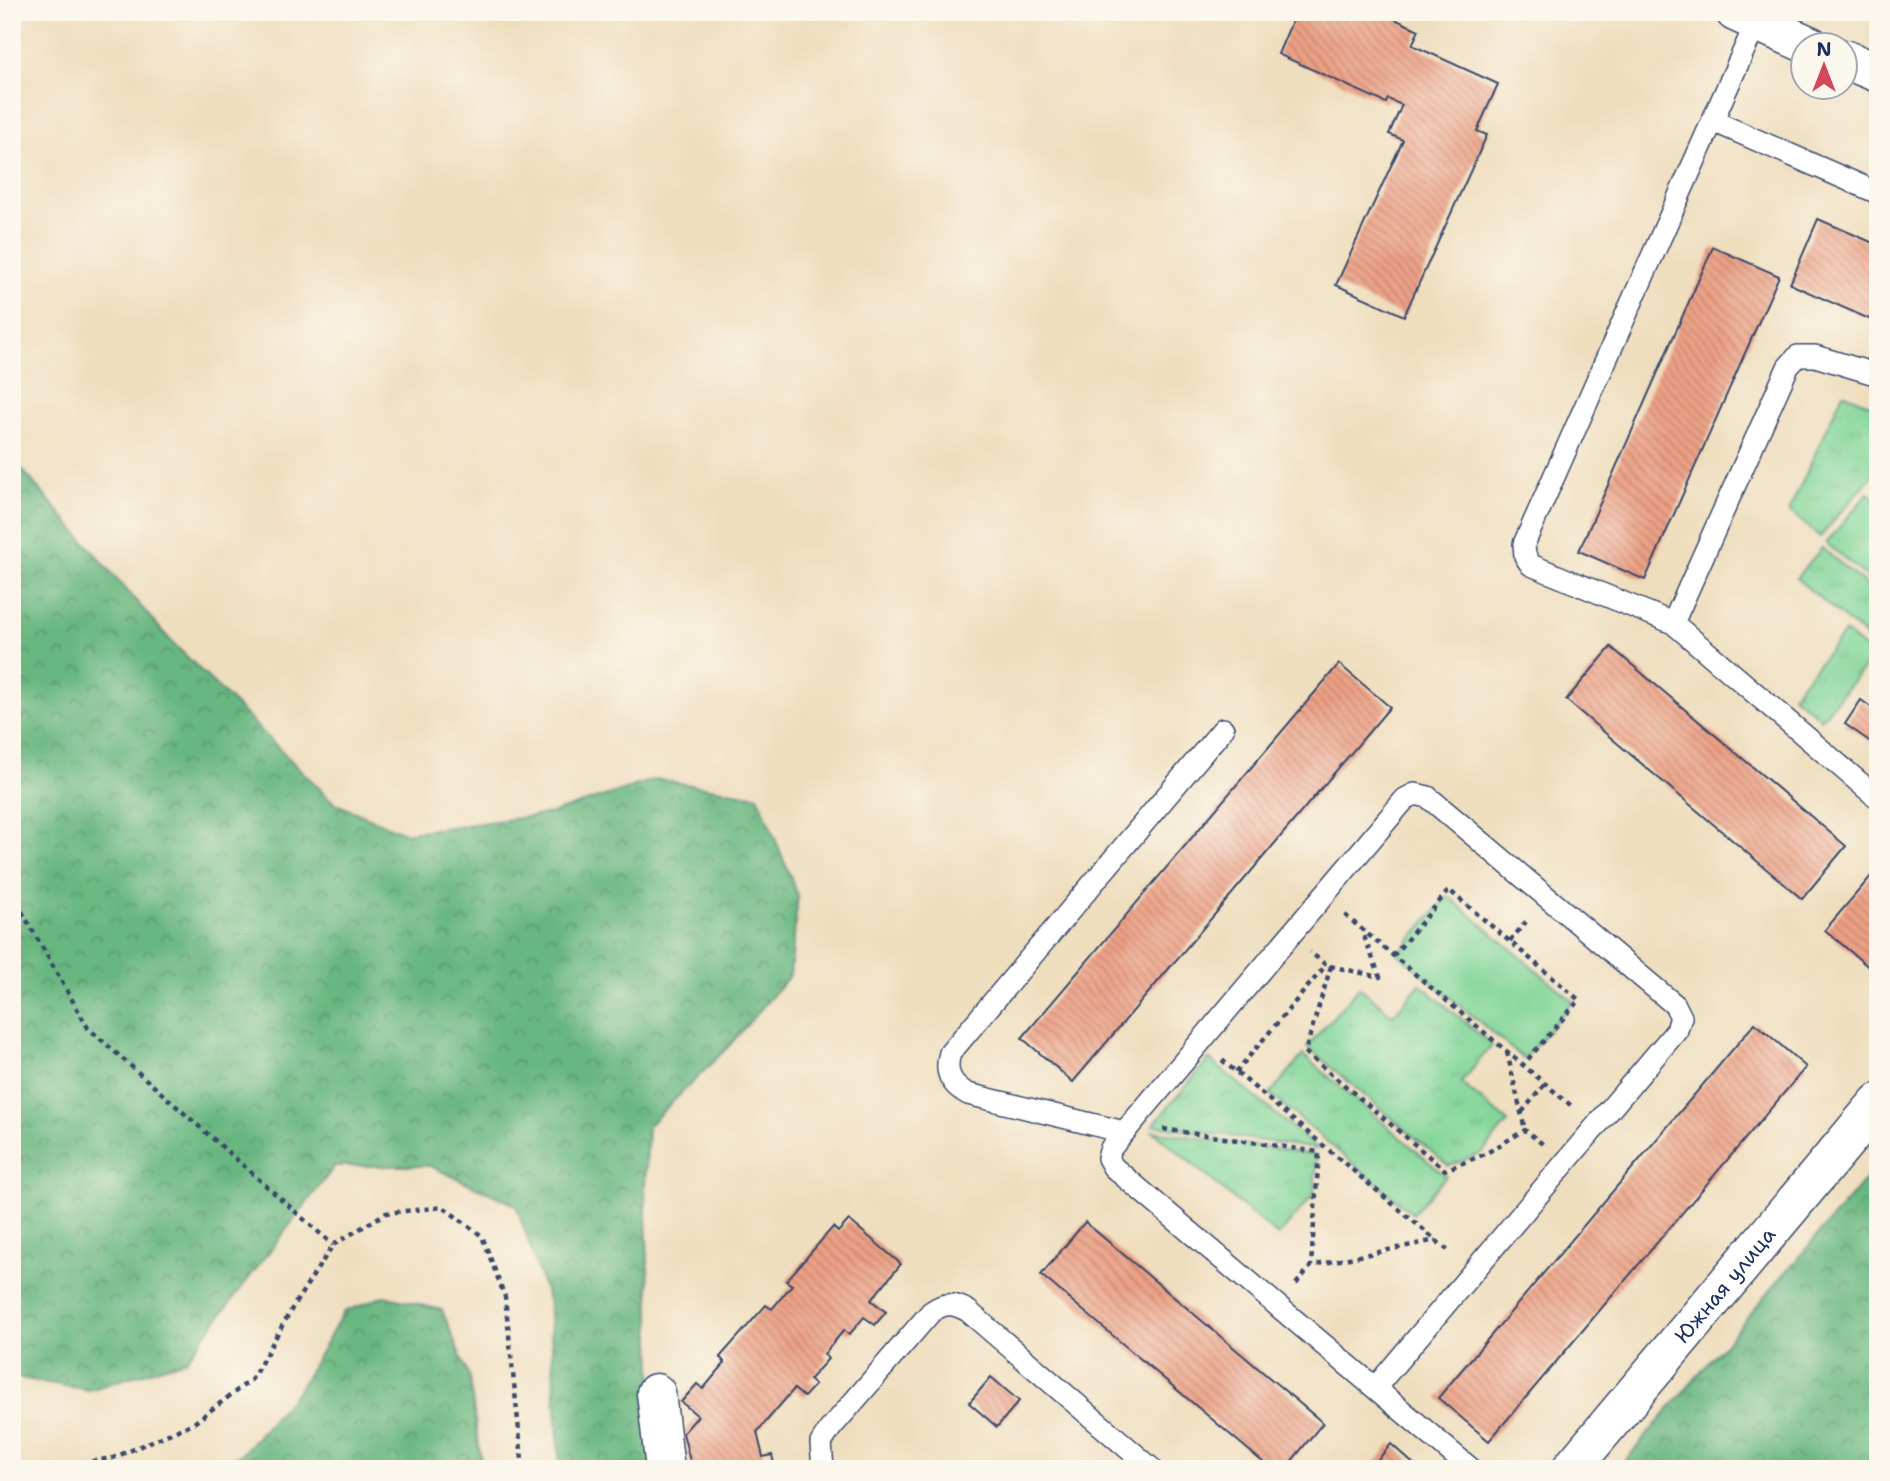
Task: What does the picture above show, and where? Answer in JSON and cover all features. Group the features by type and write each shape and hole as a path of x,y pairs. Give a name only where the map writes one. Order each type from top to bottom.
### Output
{"street":[{"path":"1746,17 1788,36"},
{"path":"1858,65 1878,73"},
{"name":"Южная улица","path":"1571,1469 1878,1102"},
{"path":"656,1393 666,1469"}],"lane":[{"path":"1746,17 1713,121 1524,544 1525,556 1531,565 1673,624 1877,795"},
{"path":"1713,121 1878,193"},
{"path":"1673,624 1788,367 1798,356 1815,356 1878,375"},
{"path":"1130,1124 968,1094 956,1088 946,1063 950,1053 1223,729"},
{"path":"1375,1388 1677,1030 1681,1017 1675,1005 1428,797 1415,794 1405,799 1130,1124 1111,1148 1108,1158 1113,1167 1471,1469"},
{"path":"823,1469 821,1443 830,1429 931,1312 941,1305 955,1304 968,1311 1152,1469"}],"path":[{"path":"1393,956 1449,890 1579,1000 1523,1065"},
{"path":"12,894 88,1028 333,1245"},
{"path":"1323,897 1596,1126"},
{"path":"1290,935 1328,966 1380,977 1360,928"},
{"path":"1236,1072 1328,966"},
{"path":"1328,966 1305,1052 1445,1170 1485,1154 1525,1129"},
{"path":"1200,1042 1473,1272"},
{"path":"1507,1052 1525,1129 1565,1163"},
{"path":"1521,1113 1545,1084"},
{"path":"1130,1124 1319,1152"},
{"path":"1278,1306 1311,1266 1319,1152 1325,1147"},
{"path":"12,1466 59,1466 113,1458 194,1423 252,1379 294,1305 333,1245 386,1213 443,1207 482,1236 505,1297 523,1469"},
{"path":"1311,1266 1436,1240"}],"green space":[{"path":"1843,393 1878,408 1878,469 1820,537 1789,511"},
{"path":"12,458 170,640 334,803 404,833 550,814 656,779 758,796 798,896 790,975 728,1047 648,1126 645,1188 656,1469 560,1469 549,1303 516,1205 430,1166 335,1166 186,1360 89,1390 12,1377"},
{"path":"1868,493 1878,501 1878,586 1826,543"},
{"path":"1822,548 1878,595 1878,647 1796,578"},
{"path":"1845,632 1874,656 1821,719 1792,695"},
{"path":"1448,896 1573,1001 1524,1059 1398,954"},
{"path":"1420,984 1492,1045 1461,1083 1508,1122 1482,1153 1449,1166 1307,1047 1359,987 1393,1015"},
{"path":"1303,1055 1446,1176 1413,1214 1270,1094"},
{"path":"1209,1059 1318,1149 1153,1125"},
{"path":"1153,1131 1317,1155 1314,1194 1278,1236"},
{"path":"1874,1169 1878,1173 1878,1469 1618,1469"},
{"path":"384,1296 442,1310 469,1377 482,1469 208,1469 242,1454 299,1389 344,1312"}],"building":[{"path":"1296,12 1379,12 1419,30 1412,45 1498,84 1477,131 1487,135 1404,316 1336,285 1403,140 1389,134 1402,105 1388,99 1386,103 1278,54"},
{"path":"1818,219 1878,245 1878,323 1790,284"},
{"path":"1713,247 1779,276 1645,580 1579,551"},
{"path":"1611,647 1846,846 1802,899 1566,700"},
{"path":"1339,664 1390,707 1073,1082 1022,1038"},
{"path":"1861,700 1878,712 1878,741 1875,745 1845,724"},
{"path":"1878,868 1878,975 1825,930"},
{"path":"1755,1023 1806,1067 1489,1441 1438,1398"},
{"path":"849,1220 901,1264 871,1300 886,1312 875,1325 864,1317 849,1335 844,1330 824,1354 828,1359 809,1380 815,1385 804,1397 794,1389 757,1432 763,1457 772,1455 775,1469 692,1469 683,1433 698,1416 681,1402 697,1384 703,1389 725,1363 720,1357 766,1305 772,1309 792,1285 786,1281 833,1227 838,1232"},
{"path":"1085,1222 1323,1423 1285,1469 1271,1469 1041,1275"},
{"path":"991,1377 1019,1401 997,1427 969,1403"},
{"path":"1391,1444 1419,1469 1370,1469"}]}
